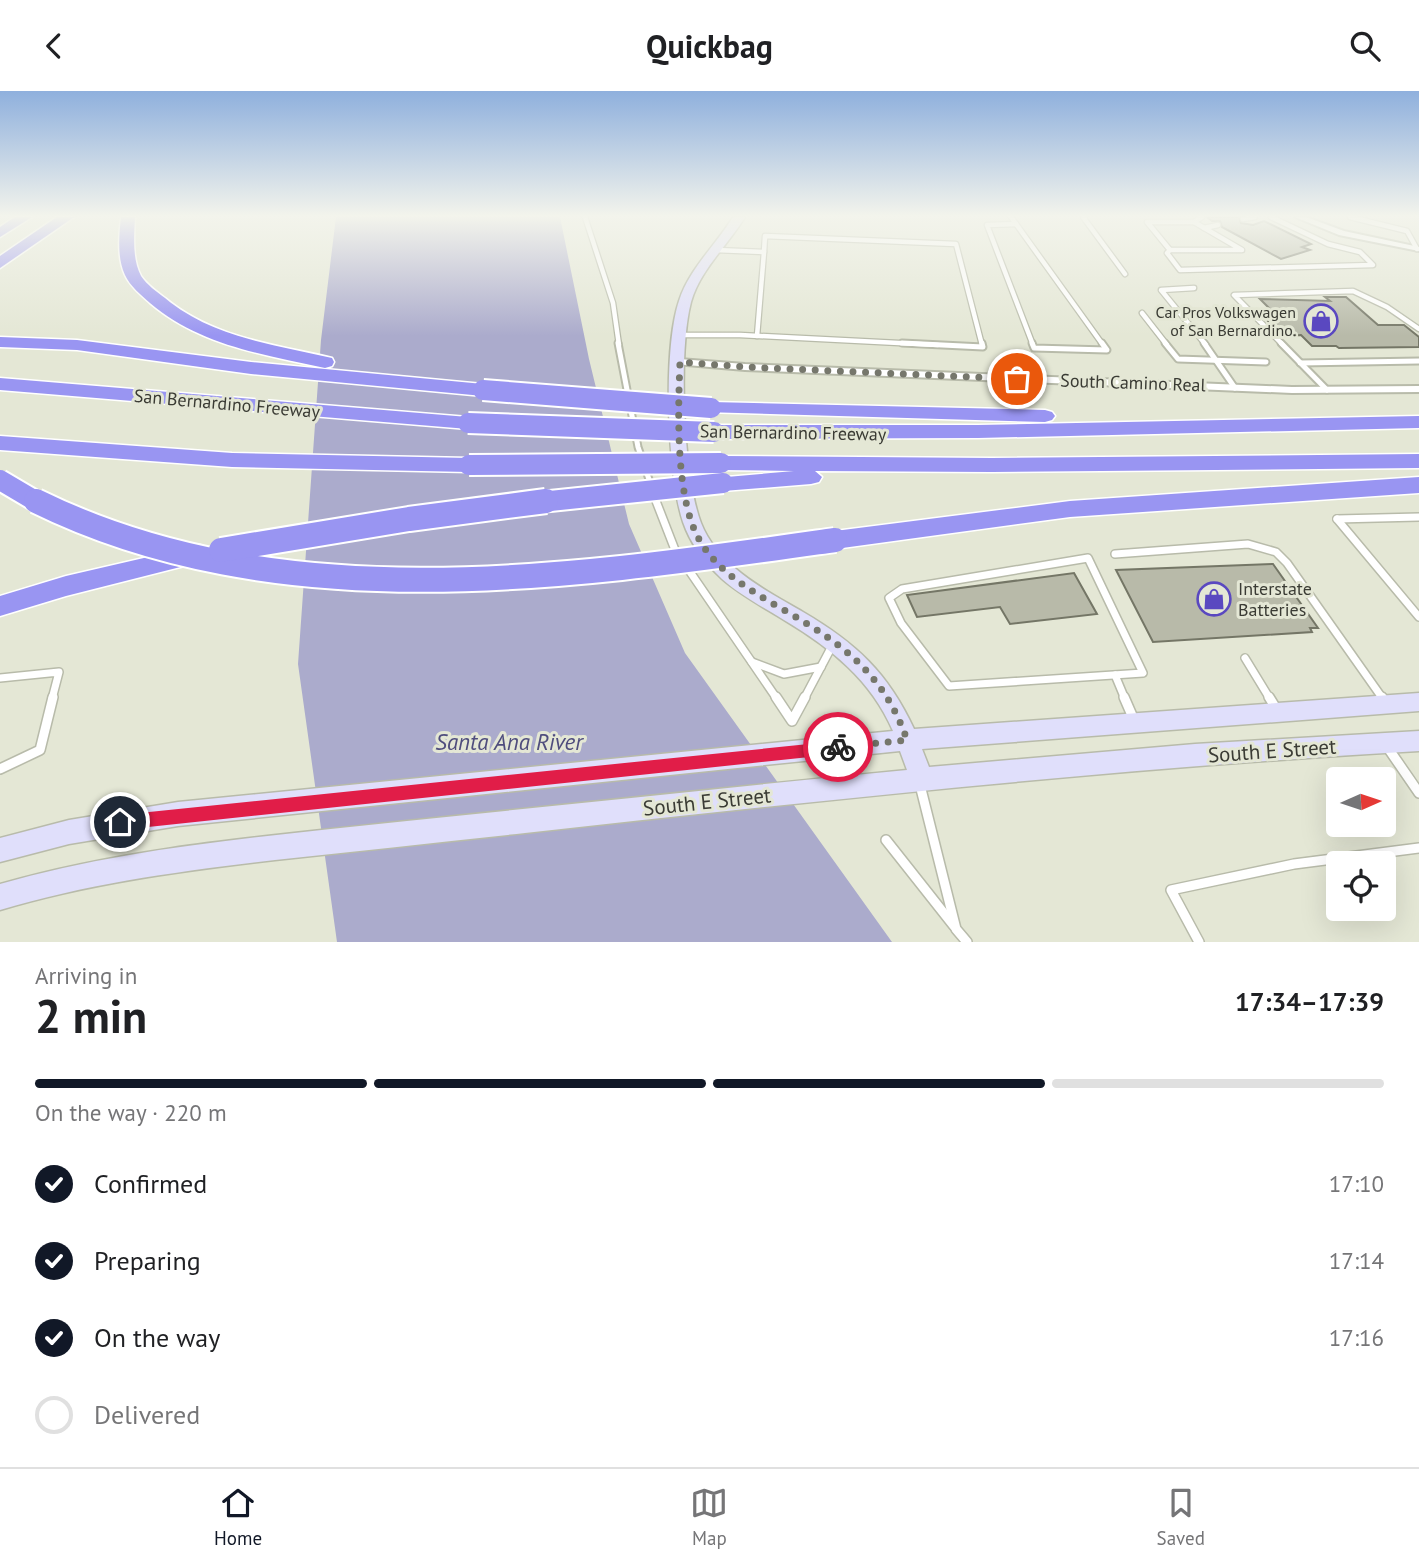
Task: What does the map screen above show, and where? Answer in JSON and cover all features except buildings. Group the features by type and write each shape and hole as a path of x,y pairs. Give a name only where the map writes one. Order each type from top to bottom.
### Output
{"highway":[{"path":"128,257 134,278 164,307 210,333 262,349 483,390"},
{"path":"0,342 77,345 251,367 483,390 711,408 1151,418 1237,424"},
{"name":"San Bernardino Freeway","path":"0,384 455,422 714,432 926,434 1237,424 1419,422"},
{"name":"San Bernardino Freeway","path":"0,443 232,460 722,473"},
{"path":"0,606 123,572 221,550 336,530 722,473 992,464 1419,461"},
{"path":"0,479 46,506 82,522 213,561 316,575 412,581 492,580 642,568 1070,509 1419,485"}],"main road":[{"path":"711,257 696,275 685,304 680,335 684,498 701,542 728,572 743,584 860,661 876,679 897,713 920,780"},
{"path":"0,850 95,827 178,814 907,740 1419,702"},
{"name":"South E Street","path":"0,897 98,871 179,859 832,788 1152,758 1419,741"}],"street":[{"name":"South Camino Real","path":"680,362 1235,388 1419,389"}],"lane":[{"path":"598,257 613,303 622,371 638,447 672,547 792,721 834,643"},
{"path":"757,336 764,257"},
{"path":"680,335 983,347 959,257"},
{"path":"999,257 1034,348 1107,350 1040,257"},
{"path":"1112,257 1125,274"},
{"path":"1169,257 1184,271 1373,265 1365,257"},
{"path":"1194,288 1161,290 1235,388"},
{"path":"1327,390 1234,295 1353,291 1387,307 1419,329"},
{"path":"1142,313 1178,359 1266,362"},
{"path":"1300,363 1419,362"},
{"path":"1419,517 1337,519 1419,617"},
{"path":"1115,554 1248,544 1276,552 1287,563 1386,704"},
{"path":"1088,558 1143,673 1115,675 949,686 901,623 889,598 902,589 1088,558"},
{"path":"1245,658 1278,711"},
{"path":"751,661 784,674 821,667"},
{"path":"0,678 59,672 40,750 0,769"},
{"path":"1115,675 1134,722"},
{"path":"1385,743 1419,793"},
{"path":"920,780 956,929"},
{"path":"886,840 967,942"},
{"path":"1199,942 1171,890 1234,876 1391,850 1419,848"}],"water":[{"name":"Santa Ana River","path":"331,257 568,257 589,359 629,524 685,653 892,942 337,942 298,664 321,340"}],"way so far":[{"path":"838,747 907,740 890,700 860,661 743,584 728,572 701,542 684,498 680,362 1017,379"}],"place":[{"name":"Car Pros Volkswagen of San Bernardino.","path":"1321,321"},
{"name":"Interstate Batteries","path":"1214,599"}],"route":[{"path":"120,822 838,747"}]}
